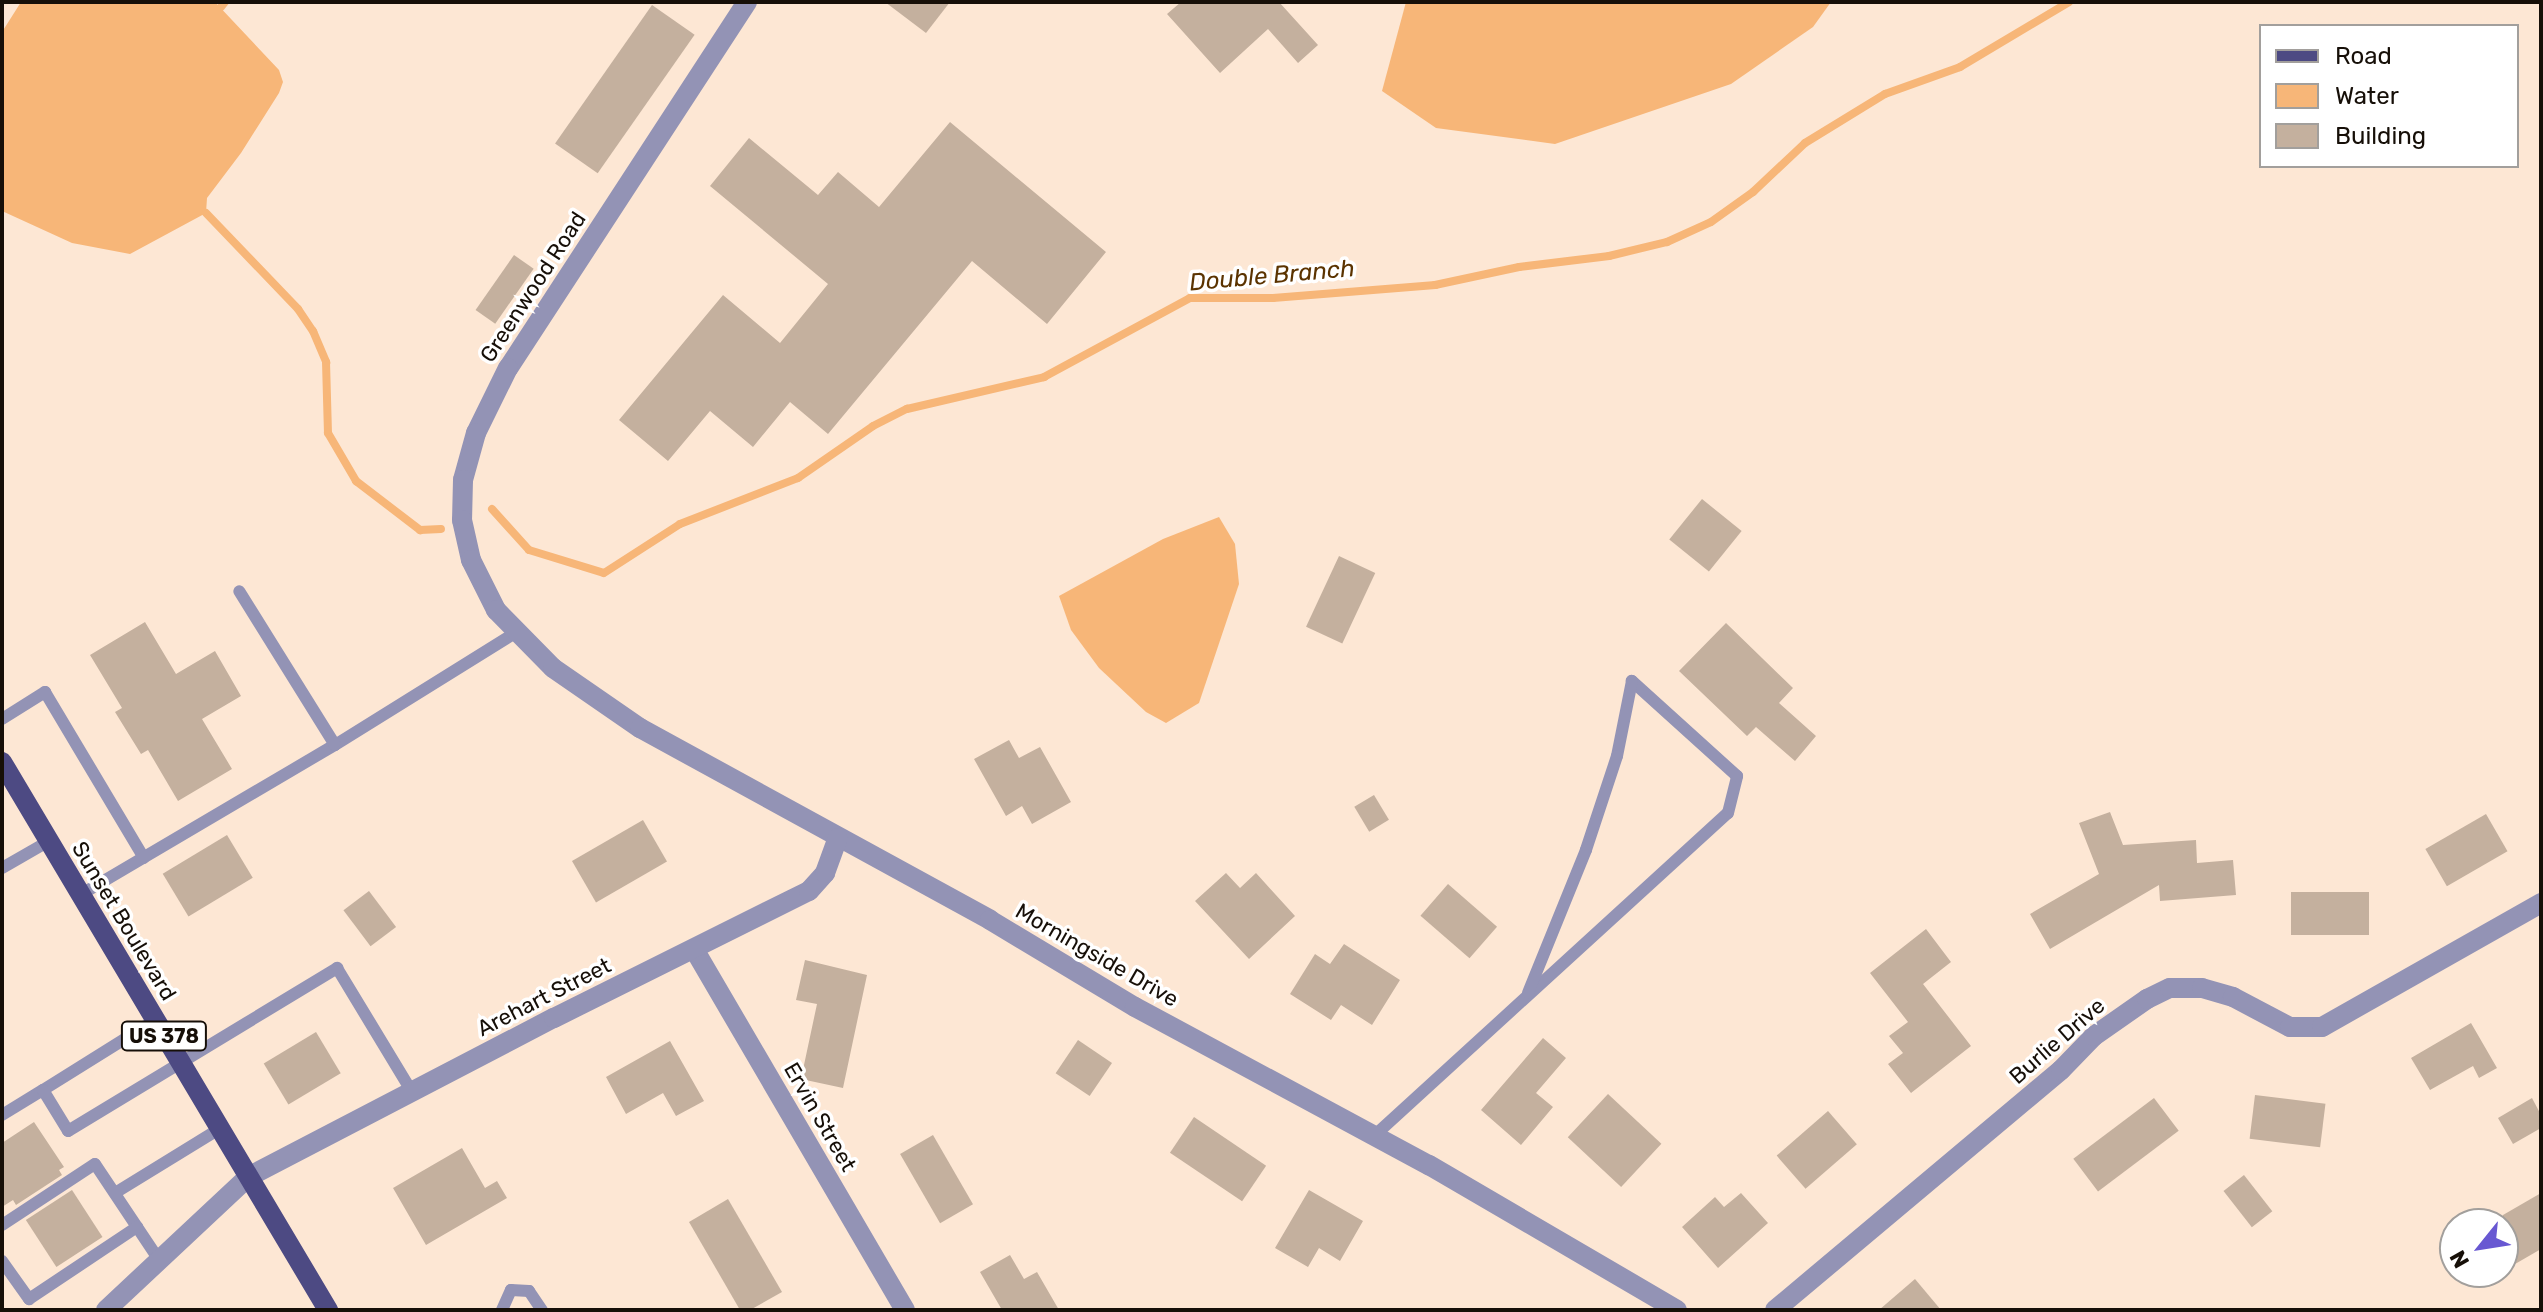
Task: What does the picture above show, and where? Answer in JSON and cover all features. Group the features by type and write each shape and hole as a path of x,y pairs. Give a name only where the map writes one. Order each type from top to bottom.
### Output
{"main road":[{"name":"Sunset Boulevard","path":"2,762 328,1310"}],"street":[{"name":"Greenwood Road","path":"510,627 484,590 462,520 463,480 476,433 508,368 747,2"},
{"name":"Morningside Drive","path":"510,627 553,668 640,728 990,920 1135,1007 1374,1136 1677,1310"},
{"name":"Arehart Street","path":"106,1310 248,1177 809,891 825,873 838,838"},
{"name":"Burlie Drive","path":"1775,1310 2061,1070 2094,1036 2147,999 2170,988 2202,988 2233,997 2290,1027 2322,1027 2541,903"},
{"name":"Ervin Street","path":"694,949 905,1310"}],"lane":[{"path":"239,591 335,745"},
{"path":"80,895 335,745 510,627"},
{"path":"1374,1136 1728,813 1737,776 1632,681 1617,756 1586,850 1528,993"},
{"path":"2,719 45,692 144,858"},
{"path":"2,868 49,841"},
{"path":"43,1090 68,1131 337,968 412,1092"},
{"path":"2,1115 155,1020"},
{"path":"115,1193 219,1129"},
{"path":"2,1225 95,1164 159,1260"},
{"path":"2,1261 29,1299 137,1227"},
{"path":"502,1310 511,1290 529,1291 542,1310"}],"water":[{"path":"21,2 215,2 279,70 283,82 279,93 241,153 207,198 206,213 130,254 72,243 2,211 2,32"},
{"path":"1406,2 1831,2 1813,27 1731,84 1555,144 1436,128 1382,91"},
{"path":"1219,517 1235,544 1239,584 1199,703 1166,723 1146,712 1099,668 1071,630 1059,596 1163,539"}],"building":[{"path":"885,2 950,2 926,33"},
{"path":"1181,2 1279,2 1318,45 1298,63 1268,29 1220,73 1167,14"},
{"path":"652,5 695,35 598,173 555,143"},
{"path":"950,122 1106,252 1047,324 972,261 828,434 790,402 753,447 710,411 668,461 619,420 723,295 780,343 828,284 710,186 749,138 818,195 838,172 879,207"},
{"path":"514,255 534,269 495,324 476,310"},
{"path":"1702,499 1742,531 1709,572 1669,539"},
{"path":"1339,556 1375,573 1342,644 1306,627"},
{"path":"145,622 176,674 215,651 241,696 202,719 232,769 178,801 148,750 141,754 115,712 122,708 90,655"},
{"path":"1726,623 1793,688 1779,703 1816,736 1795,761 1756,727 1747,736 1679,671"},
{"path":"1009,740 1019,758 1040,747 1071,802 1032,824 1022,806 1006,816 974,759"},
{"path":"1374,795 1389,820 1369,832 1354,807"},
{"path":"2110,812 2123,845 2196,840 2197,863 2233,860 2236,895 2160,901 2159,885 2050,949 2030,914 2099,874 2079,823"},
{"path":"2486,814 2508,851 2447,886 2425,849"},
{"path":"643,820 667,862 596,903 572,861"},
{"path":"227,835 253,878 188,916 163,874"},
{"path":"1226,873 1240,888 1256,873 1295,916 1249,959 1195,901"},
{"path":"1448,884 1497,927 1470,958 1420,916"},
{"path":"369,891 396,927 371,946 343,910"},
{"path":"2291,892 2369,892 2369,935 2291,935"},
{"path":"1926,929 1951,962 1923,984 1971,1046 1911,1093 1888,1064 1903,1053 1889,1036 1908,1022 1870,973"},
{"path":"1344,944 1400,980 1372,1025 1341,1005 1331,1020 1290,994 1315,954 1330,964"},
{"path":"805,960 867,975 843,1088 801,1079 817,1004 796,1000"},
{"path":"2471,1023 2497,1068 2479,1078 2473,1066 2430,1090 2411,1058"},
{"path":"316,1032 341,1073 288,1105 264,1063"},
{"path":"1543,1038 1566,1058 1536,1093 1553,1107 1521,1145 1481,1110"},
{"path":"1078,1040 1112,1063 1090,1096 1056,1073"},
{"path":"670,1041 704,1101 676,1116 663,1093 626,1114 606,1077"},
{"path":"1608,1094 1661,1144 1621,1187 1568,1137"},
{"path":"2255,1095 2325,1104 2320,1147 2250,1139"},
{"path":"2154,1098 2179,1131 2098,1192 2073,1159"},
{"path":"2532,1098 2541,1115 2541,1128 2513,1144 2498,1118"},
{"path":"1828,1111 1857,1144 1806,1189 1777,1156"},
{"path":"1194,1117 1266,1166 1242,1201 1170,1153"},
{"path":"34,1122 64,1167 59,1170 62,1175 16,1205 13,1200 2,1207 2,1143"},
{"path":"933,1135 973,1204 940,1223 900,1154"},
{"path":"462,1148 485,1188 497,1181 507,1198 426,1245 393,1188"},
{"path":"2244,1175 2272,1211 2252,1227 2224,1191"},
{"path":"72,1190 102,1237 56,1267 26,1220"},
{"path":"1309,1190 1363,1221 1340,1261 1319,1248 1308,1267 1275,1248"},
{"path":"1741,1193 1768,1223 1718,1268 1682,1227 1715,1197 1724,1207"},
{"path":"2541,1193 2541,1249 2519,1262 2519,1208 2515,1208"},
{"path":"728,1199 782,1292 750,1310 740,1310 689,1222"},
{"path":"1010,1255 1024,1279 1037,1272 1059,1310 1002,1310 980,1272"},
{"path":"1915,1279 1941,1310 1879,1310"}],"waterway":[{"path":"221,7 225,2"},
{"name":"Double Branch","path":"492,509 529,550 604,573 680,524 798,478 873,426 907,409 1044,377 1190,298 1273,298 1435,285 1519,267 1609,256 1667,242 1711,222 1753,192 1805,143 1885,94 1960,67 2069,2"},
{"name":"Double Branch","path":"206,213 298,309 313,331 326,362 328,433 356,481 420,530 441,529"}]}
